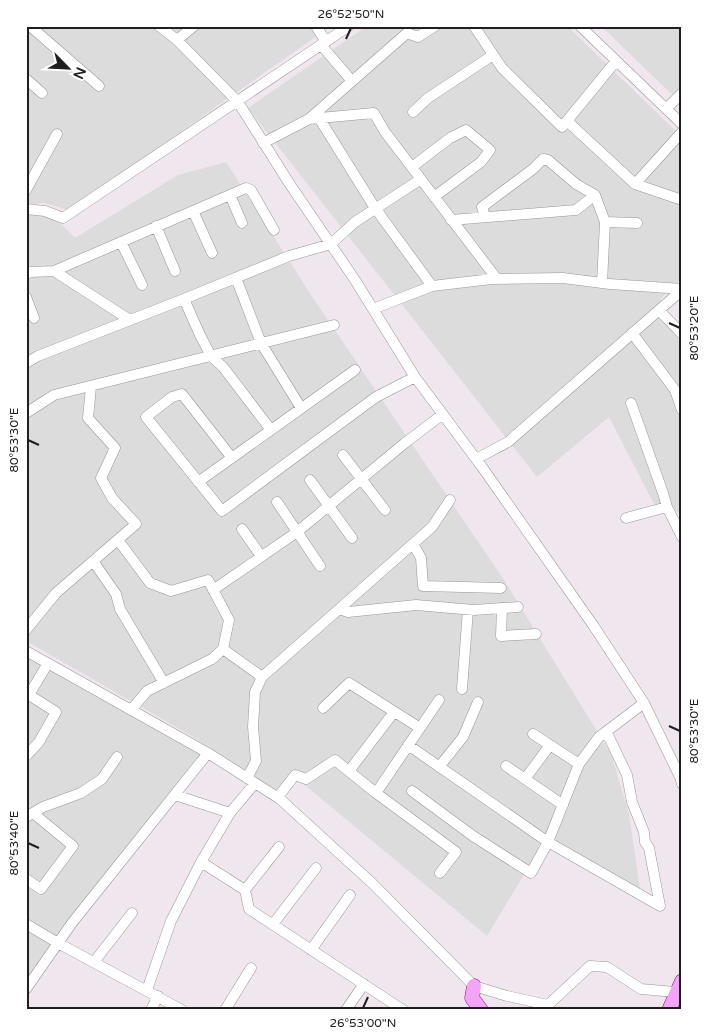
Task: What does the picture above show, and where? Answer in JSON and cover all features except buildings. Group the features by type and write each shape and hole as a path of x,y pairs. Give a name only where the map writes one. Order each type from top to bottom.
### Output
{"main road":[{"path":"669,1010 682,980"},
{"path":"474,986 472,998 481,1010"}],"street":[{"path":"30,26 99,86"},
{"path":"159,26 177,40 238,102 415,377 572,594 644,703 682,784"},
{"path":"177,40 194,26"},
{"path":"316,26 324,43 352,81"},
{"path":"26,209 45,211 63,218 349,26"},
{"path":"263,143 314,118 352,81 407,33 418,37 434,26"},
{"path":"474,26 502,68 562,127 616,61"},
{"path":"580,26 682,124"},
{"path":"413,112 428,98 493,55"},
{"path":"26,79 42,93"},
{"path":"666,108 682,93"},
{"path":"314,118 374,113 385,132 497,279"},
{"path":"314,118 375,208 432,286"},
{"path":"567,121 635,184 682,200"},
{"path":"412,168 450,138 466,130 490,150 481,162 434,196"},
{"path":"635,184 682,132"},
{"path":"26,190 57,134"},
{"path":"485,217 482,207 533,170 543,159 548,160 576,184 595,195 605,222 602,283"},
{"path":"26,363 38,356 289,256 331,244 355,222 421,179"},
{"path":"26,274 54,271 246,188 248,188 274,230"},
{"path":"230,195 242,223"},
{"path":"451,220 576,210 595,195"},
{"path":"193,211 212,253"},
{"path":"605,222 637,223"},
{"path":"156,226 175,271"},
{"path":"121,242 142,285"},
{"path":"54,271 130,320"},
{"path":"236,278 261,343 301,408"},
{"path":"373,309 432,286 497,279 563,278 682,290"},
{"path":"476,459 508,442 682,290"},
{"path":"26,297 34,318"},
{"path":"184,299 211,356 223,367 271,430"},
{"path":"659,310 682,334"},
{"path":"26,412 54,395 334,324"},
{"path":"632,333 675,390 682,410"},
{"path":"198,482 355,370"},
{"path":"232,458 182,394 172,397 146,417 222,511 376,397 415,377"},
{"path":"26,630 56,593 136,524 112,498 101,478 114,448 88,418 91,386"},
{"path":"630,403 667,507 682,537"},
{"path":"213,590 297,532 443,414"},
{"path":"343,455 385,510"},
{"path":"310,480 352,538"},
{"path":"147,990 171,921 201,862 250,780 256,761 253,727 255,692 262,677 432,528 450,500"},
{"path":"277,502 320,566"},
{"path":"626,518 667,507"},
{"path":"242,529 262,556"},
{"path":"118,540 150,583 171,591 208,580 229,620 223,650 212,659 147,691 131,710"},
{"path":"413,544 420,558 423,586 502,588"},
{"path":"93,561 116,594 120,609 164,683"},
{"path":"339,609 348,612 416,606 468,610 518,606"},
{"path":"502,608 501,636 536,634"},
{"path":"462,689 468,610"},
{"path":"223,650 262,677"},
{"path":"26,651 208,753 278,798 373,884 474,986 507,996 548,1004 590,966 607,967 641,989 675,992 682,980"},
{"path":"26,756 39,742 56,712 28,694 48,663"},
{"path":"324,708 349,682 420,728"},
{"path":"376,792 439,700"},
{"path":"439,767 463,737 478,702"},
{"path":"412,791 473,836 531,873 548,842 579,764 599,737 607,733 610,728 644,703"},
{"path":"349,771 394,712"},
{"path":"408,745 548,842 660,906 649,848 645,842 644,832 632,802 627,775 607,733"},
{"path":"533,734 579,764"},
{"path":"525,779 550,745"},
{"path":"26,989 72,923 208,753"},
{"path":"26,879 41,889 73,846 30,815 43,807 81,793 102,779 117,757"},
{"path":"278,798 295,775 306,779 335,760 456,852 440,873"},
{"path":"506,766 563,805"},
{"path":"175,795 230,813"},
{"path":"245,890 279,847"},
{"path":"201,862 245,890 250,909 399,1009"},
{"path":"273,924 316,868"},
{"path":"311,950 350,895"},
{"path":"94,962 132,914"},
{"path":"26,924 182,1010"},
{"path":"225,1010 251,968"},
{"path":"346,1010 364,984"},
{"path":"151,1010 158,996"}],"shaded area":[{"path":"26,26 331,26 69,210 44,203 26,204"},
{"path":"367,26 567,26 682,137 682,278 660,299 682,347 682,513 654,504 609,417 537,477 248,108"},
{"path":"601,26 682,26 682,104"},
{"path":"226,162 311,295 504,580 611,754 629,814 640,889 543,843 487,936 306,786 290,776 278,792 190,735 26,641 26,215 48,215 59,222 75,238 178,175"},
{"path":"26,656 200,754 68,920 26,980"}]}
